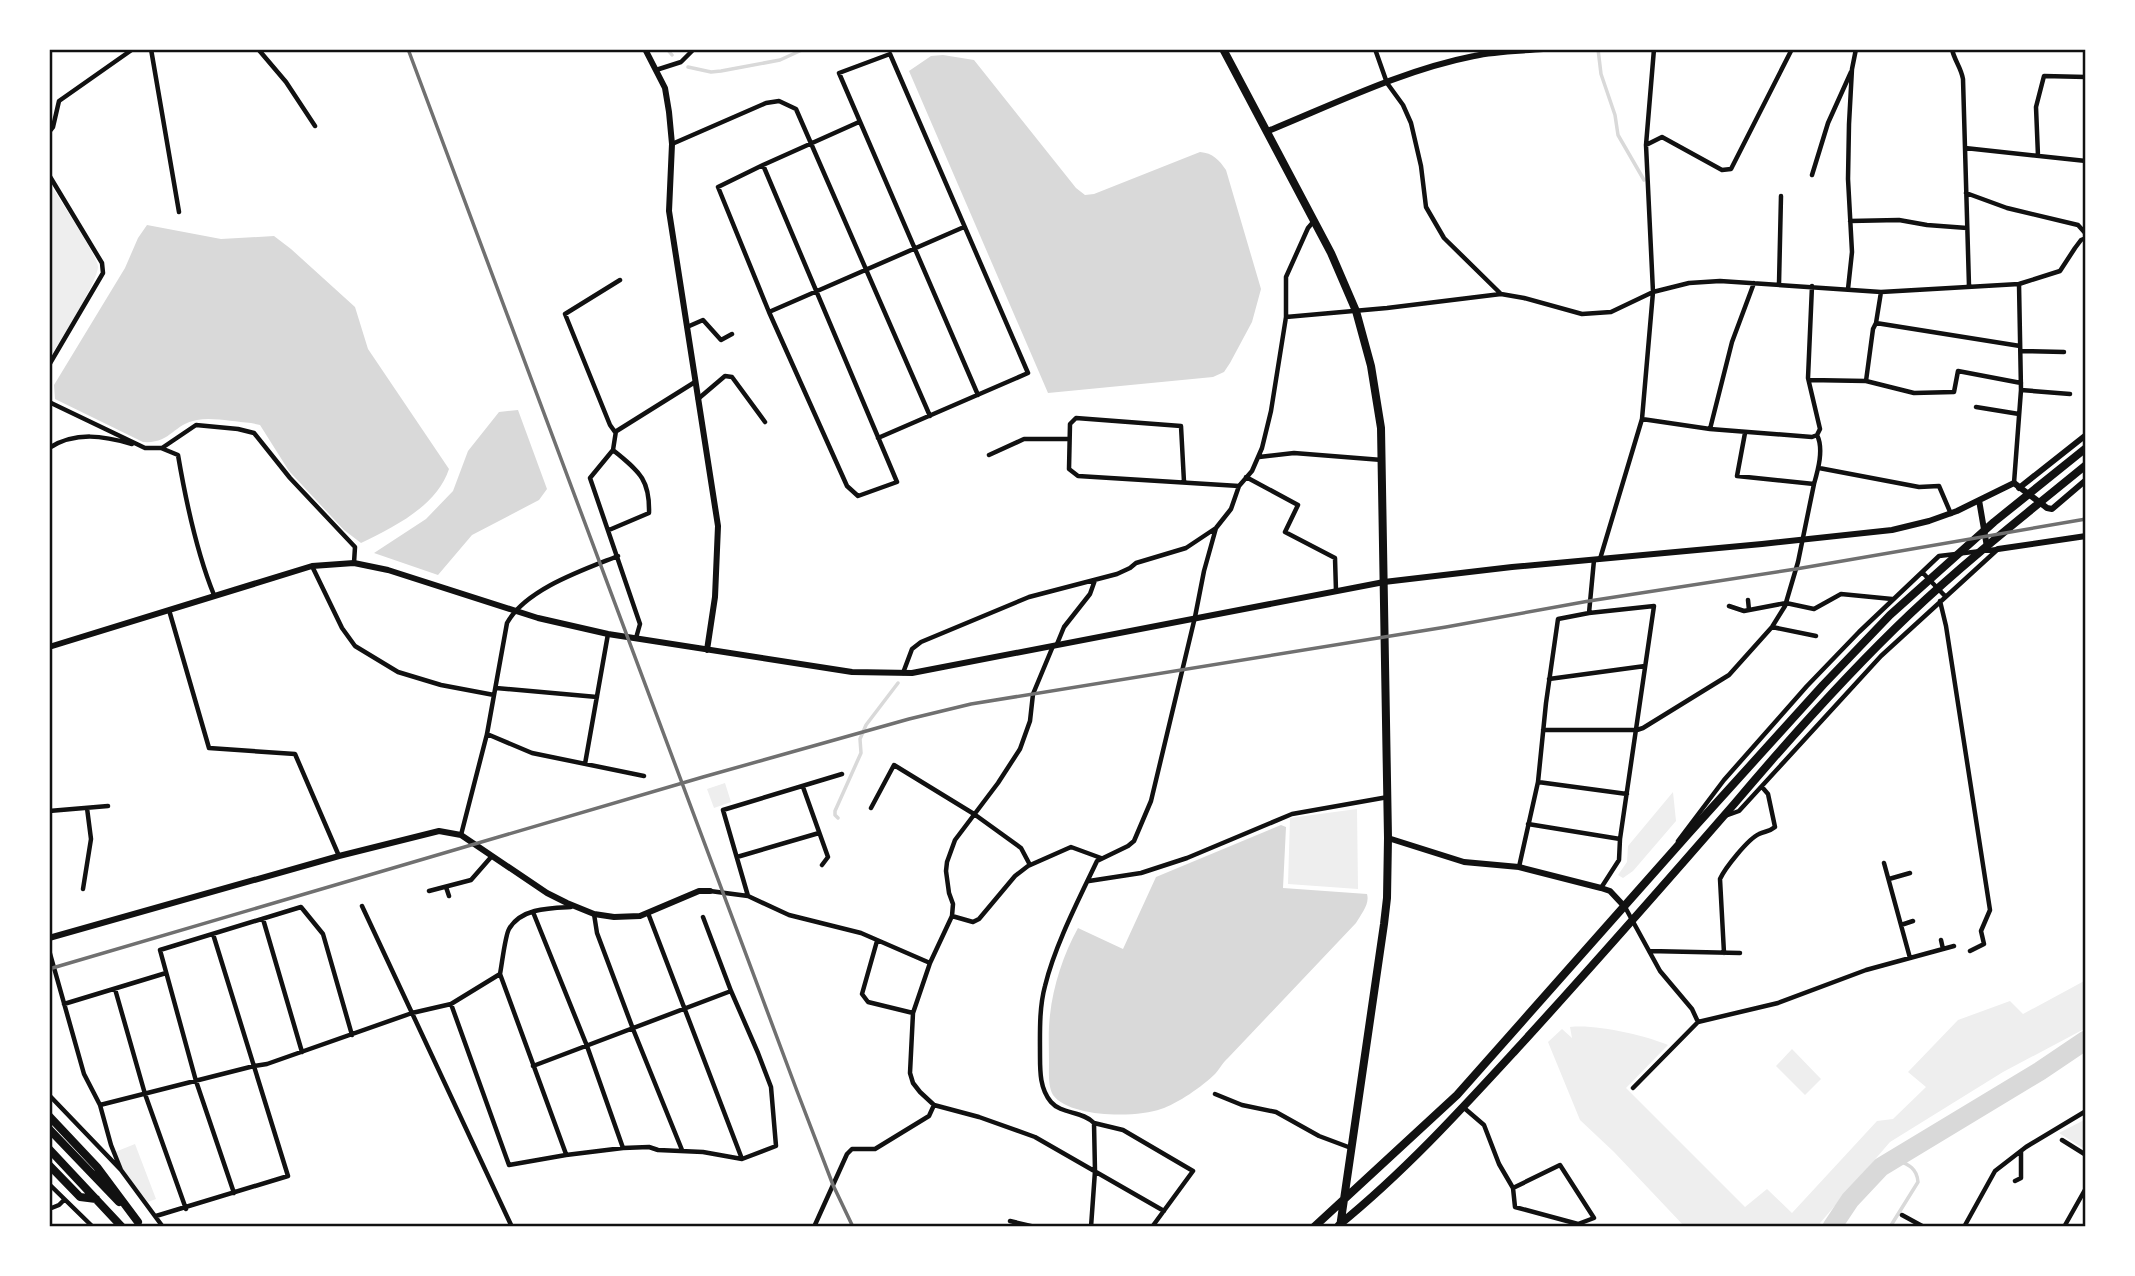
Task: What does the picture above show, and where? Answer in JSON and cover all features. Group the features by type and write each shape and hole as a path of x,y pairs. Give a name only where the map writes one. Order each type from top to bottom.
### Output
{"main road":[{"path":"1223,49 1331,253 1356,311 1366,343 1381,428 1388,797 1387,898 1339,1226"},
{"path":"1314,1227 1457,1096 1654,872 1890,615 1994,522 2086,447"},
{"path":"1339,1226 1409,1164 1463,1107 1632,922 1832,695 1890,634 1988,544 2086,465"},
{"path":"49,1116 140,1224"},
{"path":"49,1129 94,1170"},
{"path":"49,1149 122,1227"},
{"path":"49,1165 80,1197 96,1199"}],"street":[{"path":"49,132 53,127 59,101 133,49"},
{"path":"151,49 179,212"},
{"path":"258,49 286,82 315,126"},
{"path":"645,49 665,88 672,144 668,211 718,526 715,597 707,650"},
{"path":"656,70 681,62 694,49"},
{"path":"1375,49 1387,83 1403,105 1411,123 1421,166 1426,206 1444,238 1501,294"},
{"path":"1268,131 1442,64 1475,55 1543,49"},
{"path":"1589,613 1597,560 1642,419 1653,292 1646,145 1654,49"},
{"path":"1646,145 1662,136 1722,170 1731,169 1792,49"},
{"path":"1848,289 1852,252 1848,179 1852,69 1856,49"},
{"path":"1952,49 1963,79 1969,286"},
{"path":"878,438 930,416 978,395 1028,373 890,54 839,73 978,395"},
{"path":"1812,176 1828,123 1852,69"},
{"path":"2038,156 2036,107 2043,76 2086,76"},
{"path":"672,144 766,103 779,101 796,109 930,416"},
{"path":"762,165 897,482 858,496 847,486 769,312 718,187 762,165 859,122"},
{"path":"1965,148 2086,161"},
{"path":"49,175 102,263 103,273 49,365"},
{"path":"1286,317 1501,294 1582,314 1611,312 1653,292 1689,283 1720,281 1881,292 2019,285 2060,271 2086,236 2078,225 2007,208 1966,193"},
{"path":"1779,284 1781,196"},
{"path":"903,673 912,649 921,642 1018,601 1116,574 1136,563 1186,548 1216,528 1231,509 1239,486 1252,471 1258,458 1271,411 1286,317 1286,277 1314,220"},
{"path":"1850,221 1899,220 1967,228"},
{"path":"769,312 965,228"},
{"path":"616,431 610,425 565,314 620,280"},
{"path":"1710,429 1732,342 1754,282"},
{"path":"2017,486 2021,390 2019,285"},
{"path":"1642,419 1745,433 1812,437 1817,435 1820,429 1809,380 1812,286"},
{"path":"1866,381 1881,292"},
{"path":"686,327 703,320 721,340 732,334"},
{"path":"1876,323 2020,349 2064,352"},
{"path":"1809,380 1866,381 1914,393 1954,392 1958,371 2021,383"},
{"path":"698,399 725,376 732,377 765,422"},
{"path":"636,638 640,624 590,478 613,450 616,431 695,382"},
{"path":"2021,390 2070,394"},
{"path":"49,402 145,448"},
{"path":"1976,407 2019,414"},
{"path":"1184,482 1181,426 1076,418 1070,424 1069,469 1078,476 1239,486"},
{"path":"161,448 196,425 254,433 290,478 355,547 354,563"},
{"path":"1745,433 1737,476 1814,484"},
{"path":"1543,730 1643,728 1720,681 1748,656 1772,627 1786,603 1819,468 1820,440 1817,435"},
{"path":"49,647 312,566 354,563 388,569 558,624 608,634 852,672 912,673 1384,582 1892,530 1951,514 2017,486 2086,435"},
{"path":"49,448 83,436 104,436 145,448 161,448 178,455 206,577 214,595"},
{"path":"989,455 1024,439 1069,439"},
{"path":"609,530 649,513 649,497 640,473 613,450"},
{"path":"1258,458 1294,453 1382,460"},
{"path":"1819,468 1919,487 1939,486 1951,514"},
{"path":"1247,477 1298,505 1285,531 1335,558 1336,591"},
{"path":"2017,486 2052,509 2086,480"},
{"path":"1979,500 1988,550"},
{"path":"1152,1227 1193,1171 1123,1129 1094,1123 1089,1118 1053,1105 1045,1094 1040,1075 1044,987 1097,861 1135,841 1151,801 1216,528"},
{"path":"1654,872 1724,780 1807,686 1892,599 1939,556 2086,536"},
{"path":"1723,817 1740,811 1881,656 1998,549"},
{"path":"461,835 487,734 507,623 514,611 531,598 585,569 618,556"},
{"path":"312,566 342,628 355,646 398,673 494,695"},
{"path":"1922,572 1945,596"},
{"path":"1096,579 1090,594 1064,627 1033,694 1030,722 1020,750 955,840 947,862 948,894 953,904 952,916 930,963 913,1013 910,1073 913,1083 933,1105 979,1117 1035,1137 1164,1211"},
{"path":"1729,606 1744,611 1786,603 1814,609 1840,594 1892,599"},
{"path":"1748,600 1749,610"},
{"path":"1940,601 1990,910 1981,931 1984,944 1970,951"},
{"path":"1519,867 1538,782 1558,619 1654,606 1619,860 1601,888"},
{"path":"169,610 209,748 295,754 339,856"},
{"path":"1772,627 1816,636"},
{"path":"585,764 608,634"},
{"path":"1549,679 1645,666"},
{"path":"496,688 597,697"},
{"path":"487,734 531,753 644,776"},
{"path":"872,808 894,765 974,814 1021,848 1030,865"},
{"path":"748,896 723,810 842,774"},
{"path":"1538,782 1627,794"},
{"path":"803,787 828,857 822,864"},
{"path":"1724,953 1720,879 1724,870 1756,835 1775,827 1768,794 1761,787"},
{"path":"1088,881 1141,873 1187,858 1293,814 1388,797"},
{"path":"49,810 108,806"},
{"path":"83,889 91,839 87,808"},
{"path":"1528,824 1620,839"},
{"path":"49,938 339,856 439,831 461,835 547,892 594,914 614,917 640,916 699,891 748,896 789,915 862,933 930,963"},
{"path":"737,857 819,833"},
{"path":"1388,838 1464,862 1519,867 1610,891 1625,906 1660,971 1692,1009 1698,1022"},
{"path":"952,916 973,922 979,919 1015,876 1030,865 1071,847 1101,858"},
{"path":"429,891 471,880 492,855"},
{"path":"1884,863 1910,958"},
{"path":"1889,878 1910,873"},
{"path":"446,887 449,896"},
{"path":"362,906 513,1227"},
{"path":"566,1154 500,974 509,929 517,920 533,912 576,906"},
{"path":"234,1193 196,1081 160,950 301,907 323,934 352,1035"},
{"path":"533,912 587,1046 623,1148"},
{"path":"648,913 742,1159"},
{"path":"594,914 597,933 682,1150"},
{"path":"451,1004 509,1165 566,1154 649,1147 742,1159 776,1146 771,1087 703,917"},
{"path":"262,919 302,1052"},
{"path":"1901,925 1913,921"},
{"path":"156,1216 288,1176 213,934"},
{"path":"1941,940 1943,949"},
{"path":"877,941 862,994 868,1002 913,1013"},
{"path":"1633,1088 1698,1022 1777,1003 1855,974 1954,946"},
{"path":"49,950 84,1074 100,1105 121,1170"},
{"path":"1648,951 1740,953"},
{"path":"64,1004 166,973"},
{"path":"100,1105 267,1064 412,1013 451,1004 500,974"},
{"path":"116,989 145,1094 186,1209"},
{"path":"533,1066 731,991"},
{"path":"1215,1094 1276,1112 1319,1136 1351,1147"},
{"path":"49,1095 121,1170 163,1227"},
{"path":"814,1227 847,1154 852,1149 875,1149 929,1116 933,1105"},
{"path":"1463,1107 1484,1125 1499,1164 1513,1188 1515,1207 1578,1224 1594,1218 1560,1165 1513,1188"},
{"path":"1964,1227 1995,1171 2021,1150 2086,1111"},
{"path":"1092,1226 1096,1171 1094,1123"},
{"path":"2062,1140 2086,1155"},
{"path":"2014,1181 2021,1178 2021,1150"},
{"path":"49,1184 93,1227"},
{"path":"2064,1227 2086,1188"},
{"path":"49,1209 64,1200"},
{"path":"1902,1215 1924,1227"},
{"path":"1010,1221 1035,1227"}],"shaded area":[{"path":"943,55 974,60 1076,188 1085,195 1094,194 1200,152 1212,155 1221,163 1226,170 1261,289 1252,322 1224,372 1213,377 1048,393 909,71 931,56"},
{"path":"49,182 85,239 98,267 85,299 49,359"},
{"path":"147,225 221,239 274,236 355,307 368,349 449,469 435,494 413,514 361,543 344,530 289,471 260,425 203,419 182,425 160,440 143,442 55,399 54,385 125,268"},
{"path":"518,410 547,489 539,500 472,535 438,575 374,553 426,519 453,491 468,451 499,412"},
{"path":"725,783 731,802 714,808 707,789"},
{"path":"1673,792 1676,821 1633,871 1623,878 1618,875 1627,862 1628,846"},
{"path":"1357,809 1358,889 1288,884 1290,818"},
{"path":"1281,825 1286,827 1283,888 1367,894 1366,905 1356,923 1215,1074 1182,1099 1150,1112 1121,1115 1088,1112 1062,1103 1053,1095 1050,1084 1049,1021 1060,970 1078,928 1123,949 1156,877"},
{"path":"2086,980 2086,1028 2003,1072 1890,1142 1820,1223 1823,1227 1685,1227 1580,1120 1548,1042 1562,1029 1572,1038 1570,1027 1593,1027 1620,1031 1668,1045 1626,1088 1745,1207 1767,1189 1792,1213 1877,1121 1893,1119 1926,1087 1908,1072 1958,1020 2010,1001 2023,1014"},
{"path":"1792,1049 1821,1079 1805,1095 1776,1066"},
{"path":"2086,1119 2086,1150 2059,1133"},
{"path":"135,1144 156,1199 148,1202 122,1170 115,1152"}],"waterway":[{"path":"667,49 672,55"},
{"path":"688,67 711,72 721,71 780,60 804,49"},
{"path":"1598,49 1601,74 1615,115 1618,135 1644,180"},
{"path":"838,818 835,811 861,753 860,739 866,725 898,683"},
{"path":"1832,1227 1850,1200 1881,1167 2040,1071 2086,1040"},
{"path":"1890,1227 1918,1182 1913,1169 1895,1159"}],"railway":[{"path":"408,49 797,1091 833,1185 853,1227"},
{"path":"49,969 703,777 971,704 2086,519"}]}
